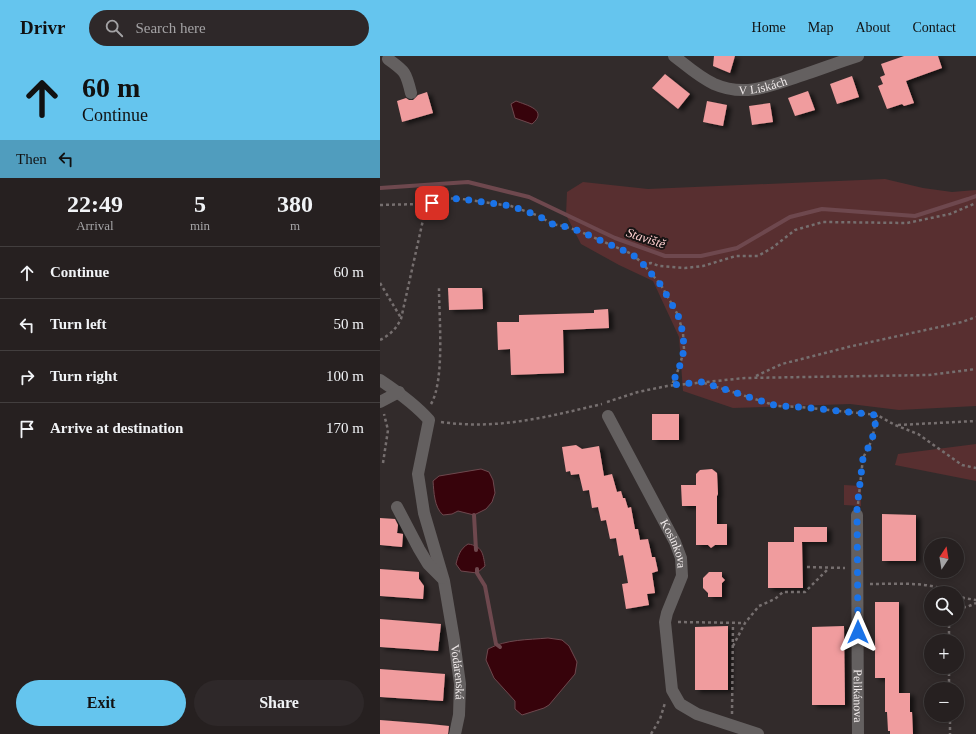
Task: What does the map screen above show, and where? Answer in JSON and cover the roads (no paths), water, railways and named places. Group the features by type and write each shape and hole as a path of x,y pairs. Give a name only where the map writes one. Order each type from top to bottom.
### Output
{"street":[{"name":"V Lískách","path":"674,56 702,78 715,84 744,90 759,89 774,85 858,56"},
{"path":"386,59 401,68 407,76 411,93"},
{"path":"380,380 399,392 381,402"},
{"name":"Vodárenská","path":"399,392 429,420 418,474 424,513 444,581 460,684 459,715 455,734"},
{"name":"Kosinkova","path":"608,416 675,542 681,558 682,576 667,613 665,622 672,690 680,704 697,714 758,734"},
{"path":"397,507 428,564 444,581"},
{"name":"Pelikánova","path":"857,515 858,734"}],"waterway":[{"name":"Staviště","path":"380,188 468,182 529,197 615,238 665,256 701,256 737,248 790,217 822,209 915,216 976,196"},
{"path":"474,515 476,550"},
{"path":"477,569 477,573 485,586 496,644 500,647"}]}
